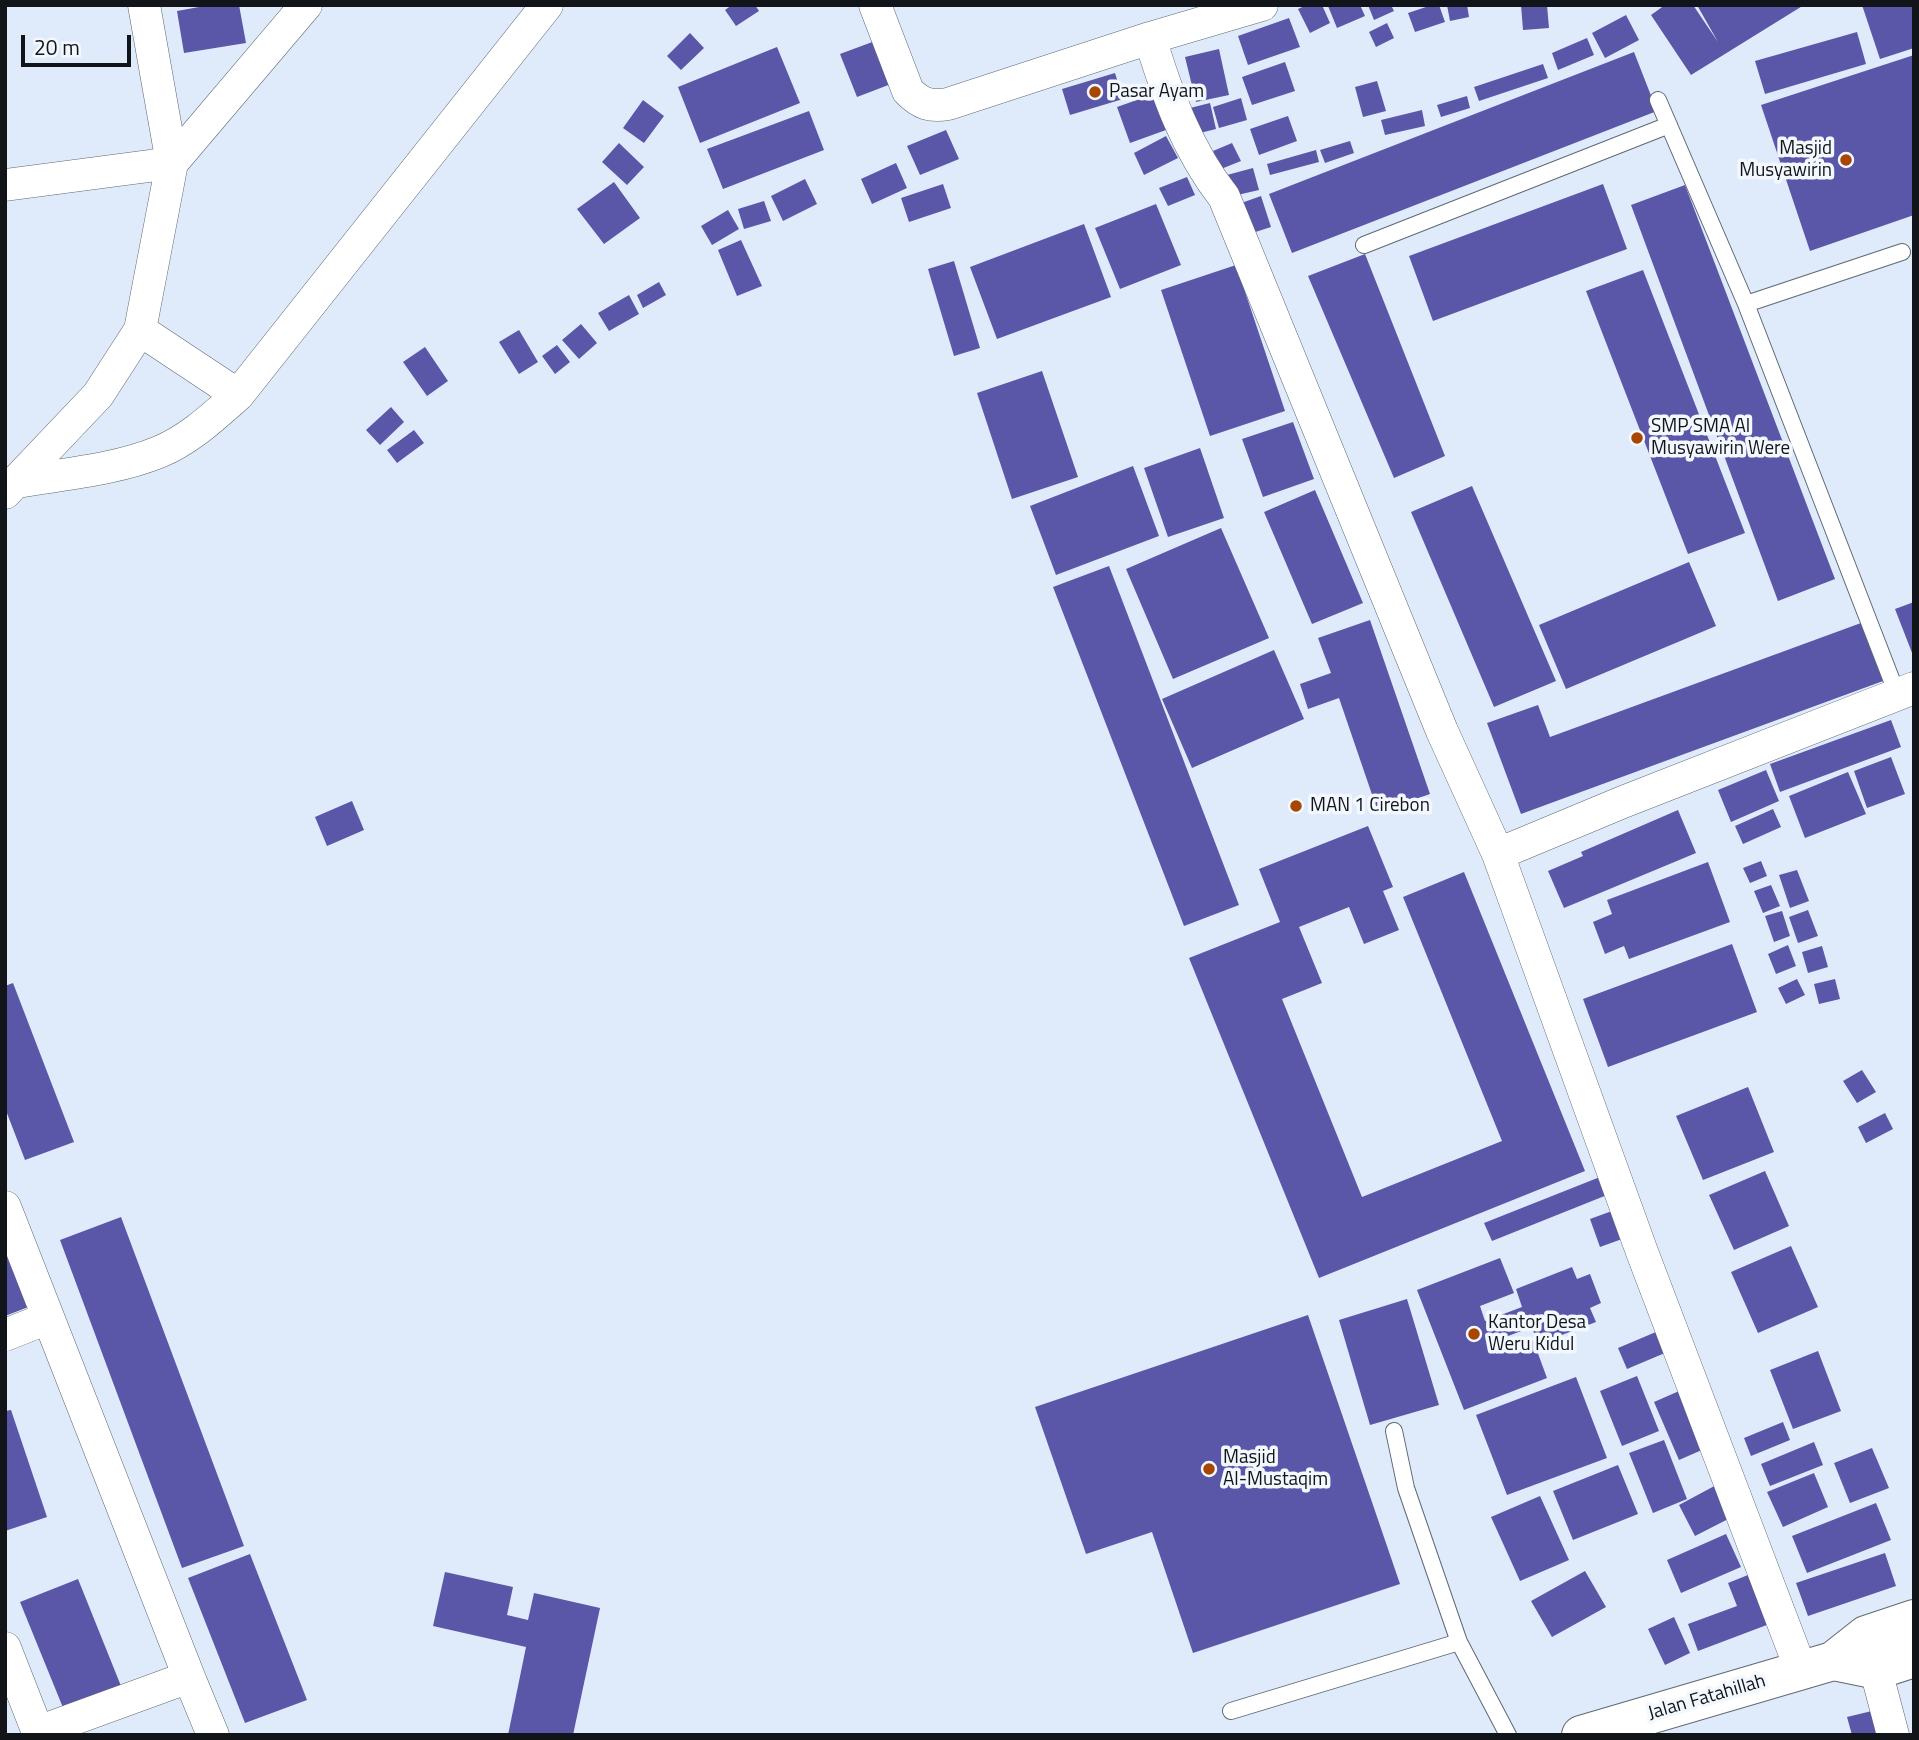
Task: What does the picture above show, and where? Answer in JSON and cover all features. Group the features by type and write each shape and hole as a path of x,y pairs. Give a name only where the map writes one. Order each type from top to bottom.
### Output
{"street":[{"path":"11,488 98,395 140,330 172,163 144,5"},
{"path":"5,185 172,163 306,5"},
{"path":"11,488 160,452 199,429 238,395 547,5"},
{"path":"875,5 908,91 919,102 933,106 948,104 1150,38 1262,5"},
{"path":"1150,38 1163,82 1206,175 1224,197 1442,731 1498,854 1642,1252 1817,1666"},
{"path":"140,330 238,395"},
{"path":"1498,854 1906,691"},
{"path":"5,1207 213,1735"},
{"path":"5,1335 48,1318"},
{"name":"Jalan Fatahillah","path":"1871,1653 1914,1619"},
{"path":"5,1647 38,1733 189,1677"},
{"path":"1871,1653 1894,1735"},
{"name":"Jalan Fatahillah","path":"1581,1735 1817,1666 1871,1653 1914,1658"}],"lane":[{"path":"1658,100 1746,304 1906,691"},
{"path":"1364,245 1669,125"},
{"path":"1746,304 1902,252"},
{"path":"1394,1431 1406,1488 1459,1642 1508,1735"},
{"path":"1231,1710 1459,1642"}],"building":[{"path":"210,5 239,5 246,43 184,53 177,11"},
{"path":"732,5 755,5 759,11 736,26 725,10"},
{"path":"1307,5 1322,5 1330,23 1310,33 1298,9"},
{"path":"1360,5 1365,16 1337,28 1328,6"},
{"path":"1368,5 1391,5 1394,11 1374,20"},
{"path":"1439,5 1445,22 1415,32 1408,13"},
{"path":"1447,5 1467,5 1469,17 1450,21"},
{"path":"1521,5 1547,5 1549,28 1523,30"},
{"path":"1665,5 1693,5 1718,42 1697,5 1804,5 1691,75 1651,15"},
{"path":"1862,5 1914,5 1914,48 1880,59"},
{"path":"1626,15 1639,40 1605,58 1592,33"},
{"path":"1289,18 1300,47 1248,65 1238,36"},
{"path":"1387,23 1394,38 1376,47 1369,32"},
{"path":"1857,32 1866,64 1765,94 1755,61"},
{"path":"690,33 704,48 681,70 667,56"},
{"path":"1587,38 1594,55 1558,70 1552,53"},
{"path":"875,41 891,84 857,97 840,54"},
{"path":"777,47 800,103 700,143 678,87"},
{"path":"1219,49 1229,95 1196,102 1185,57"},
{"path":"1634,52 1657,111 1292,253 1269,194"},
{"name":"Masjid Musyawirin","path":"1914,55 1914,215 1810,251 1761,105"},
{"path":"1285,62 1295,91 1252,105 1242,77"},
{"path":"1543,64 1548,78 1479,101 1474,87"},
{"path":"1115,73 1123,99 1070,115 1062,89"},
{"path":"1377,81 1386,111 1363,117 1355,87"},
{"path":"1154,94 1166,130 1130,143 1117,107"},
{"path":"1467,96 1470,108 1441,117 1437,105"},
{"path":"1241,98 1247,120 1219,128 1213,107"},
{"path":"643,100 664,116 644,143 623,128"},
{"path":"1210,103 1216,129 1192,135 1186,109"},
{"path":"1422,110 1425,126 1385,135 1381,120"},
{"path":"809,111 824,150 723,189 707,149"},
{"path":"1288,116 1297,141 1259,155 1250,129"},
{"path":"946,130 959,159 920,175 907,146"},
{"path":"1166,136 1178,158 1144,175 1134,153"},
{"path":"1350,141 1354,153 1325,163 1320,150"},
{"path":"619,143 644,167 627,185 602,162"},
{"path":"1232,143 1241,161 1221,169 1213,151"},
{"path":"1316,150 1319,162 1270,175 1267,164"},
{"path":"896,163 907,188 872,204 861,179"},
{"path":"1253,168 1259,190 1233,196 1227,175"},
{"path":"1187,177 1195,195 1168,206 1159,188"},
{"path":"805,179 817,204 783,221 771,196"},
{"path":"614,182 640,218 604,244 577,209"},
{"path":"943,184 951,208 909,222 901,198"},
{"path":"1603,184 1627,249 1433,321 1409,256"},
{"path":"1685,185 1835,579 1778,601 1631,205"},
{"path":"1261,196 1271,227 1243,236 1233,206"},
{"path":"764,201 771,221 744,229 738,209"},
{"path":"1156,204 1181,265 1120,289 1095,228"},
{"path":"728,210 739,229 712,245 701,226"},
{"path":"1084,224 1111,297 997,339 970,267"},
{"path":"741,240 762,286 737,296 718,250"},
{"path":"1365,254 1445,456 1394,478 1308,276"},
{"path":"954,261 980,348 954,356 928,269"},
{"path":"1236,265 1285,411 1210,436 1161,290"},
{"path":"1643,270 1745,533 1688,554 1586,291"},
{"path":"659,282 666,295 643,308 637,295"},
{"path":"629,295 639,314 609,331 598,313"},
{"path":"581,324 597,343 579,359 562,340"},
{"path":"519,330 538,362 519,374 499,342"},
{"path":"557,345 570,362 555,374 542,356"},
{"path":"425,347 448,381 427,396 403,362"},
{"path":"1042,371 1078,477 1012,499 977,393"},
{"path":"391,407 404,422 380,445 366,430"},
{"path":"1293,422 1314,479 1263,497 1242,439"},
{"path":"414,430 424,443 397,463 387,450"},
{"path":"1200,448 1224,518 1168,537 1144,468"},
{"path":"1133,466 1159,536 1056,575 1030,506"},
{"path":"1472,486 1556,681 1494,707 1411,512"},
{"path":"1315,490 1363,603 1312,624 1264,512"},
{"path":"1221,528 1269,638 1173,679 1126,569"},
{"path":"1689,562 1716,626 1566,689 1539,625"},
{"path":"1109,566 1239,905 1184,926 1053,587"},
{"path":"1914,602 1914,658 1895,609"},
{"path":"1370,620 1430,794 1378,812 1339,698 1308,709 1300,684 1331,673 1318,638"},
{"path":"1861,623 1883,681 1521,814 1487,723 1538,705 1550,737"},
{"path":"1274,650 1304,719 1192,768 1162,699"},
{"path":"1891,720 1901,747 1780,792 1770,764"},
{"path":"1891,757 1905,794 1867,808 1854,771"},
{"path":"1766,770 1779,801 1731,822 1718,790"},
{"path":"1848,772 1866,814 1805,838 1789,796"},
{"path":"352,801 364,830 327,846 315,817"},
{"path":"1773,809 1781,827 1743,844 1735,826"},
{"path":"1678,810 1696,853 1564,908 1548,871 1583,856 1581,852"},
{"path":"1368,826 1393,887 1383,891 1399,930 1364,944 1349,907 1299,927 1322,983 1282,999 1362,1197 1502,1141 1403,897 1464,872 1585,1171 1319,1278 1189,958 1280,922 1259,869"},
{"path":"1761,861 1767,876 1750,883 1743,868"},
{"path":"1708,862 1730,922 1629,959 1624,946 1605,954 1593,922 1612,914 1607,900"},
{"path":"1797,870 1809,901 1790,908 1779,875"},
{"path":"1771,885 1780,906 1763,913 1754,891"},
{"path":"1808,910 1818,936 1798,943 1789,917"},
{"path":"1782,911 1790,936 1774,942 1765,916"},
{"path":"1732,944 1757,1012 1608,1067 1583,999"},
{"path":"1788,945 1796,966 1776,974 1768,954"},
{"path":"1822,946 1828,967 1808,973 1802,952"},
{"path":"1797,979 1805,995 1786,1004 1778,988"},
{"path":"1835,979 1840,999 1819,1004 1814,984"},
{"path":"13,983 74,1142 25,1160 5,1108 5,986"},
{"path":"1862,1070 1876,1092 1857,1103 1843,1081"},
{"path":"1748,1087 1774,1152 1703,1180 1676,1116"},
{"path":"1885,1113 1893,1129 1866,1143 1858,1127"},
{"path":"1765,1171 1789,1226 1734,1250 1709,1195"},
{"path":"1605,1175 1612,1193 1492,1241 1484,1223"},
{"path":"1612,1211 1622,1239 1600,1247 1590,1219"},
{"path":"121,1217 244,1546 182,1568 60,1240"},
{"path":"5,1224 36,1304 5,1316"},
{"path":"1791,1246 1818,1307 1758,1333 1731,1272"},
{"name":"Kantor Desa Weru Kidul","path":"1500,1258 1514,1293 1480,1306 1485,1321 1522,1307 1516,1289 1572,1267 1577,1279 1590,1274 1601,1303 1590,1308 1596,1322 1538,1344 1532,1327 1492,1342 1496,1354 1533,1340 1547,1378 1464,1410 1417,1290"},
{"path":"1407,1299 1439,1405 1370,1425 1339,1320"},
{"name":"Masjid Al-Mustaqim","path":"1308,1315 1400,1584 1193,1653 1152,1532 1086,1554 1035,1407"},
{"path":"1663,1329 1672,1350 1627,1369 1618,1348"},
{"path":"1818,1351 1841,1411 1793,1429 1770,1370"},
{"path":"1637,1376 1659,1431 1622,1446 1600,1391"},
{"path":"1576,1377 1607,1458 1507,1495 1476,1415"},
{"path":"1686,1388 1711,1446 1679,1460 1654,1402"},
{"path":"11,1410 47,1517 5,1531 5,1411"},
{"path":"1783,1422 1790,1440 1751,1456 1744,1438"},
{"path":"1664,1440 1687,1499 1653,1513 1629,1453"},
{"path":"1814,1442 1823,1465 1770,1486 1761,1464"},
{"path":"1872,1448 1889,1488 1850,1503 1834,1463"},
{"path":"1618,1465 1638,1514 1573,1540 1553,1491"},
{"path":"1814,1473 1828,1507 1783,1527 1767,1492"},
{"path":"1720,1483 1736,1515 1695,1536 1679,1505"},
{"path":"1540,1496 1569,1560 1520,1581 1491,1517"},
{"path":"1876,1503 1891,1540 1807,1573 1792,1536"},
{"path":"1726,1534 1741,1567 1681,1593 1667,1560"},
{"path":"1885,1553 1896,1586 1808,1616 1796,1583"},
{"path":"250,1554 307,1700 245,1723 188,1578"},
{"path":"1585,1571 1606,1607 1552,1637 1531,1601"},
{"path":"445,1572 513,1587 507,1615 528,1620 534,1593 600,1608 573,1735 508,1735 526,1647 433,1626"},
{"path":"1753,1573 1772,1623 1698,1651 1688,1624 1737,1606 1728,1583"},
{"path":"78,1579 123,1691 66,1715 20,1602"},
{"path":"1674,1617 1690,1653 1665,1665 1648,1629"},
{"path":"1876,1710 1882,1735 1852,1735 1847,1717"}],"place":[{"name":"Pasar Ayam","path":"1095,92"},
{"name":"Masjid Musyawirin","path":"1846,160"},
{"name":"SMP SMA Al Musyawirin Were","path":"1637,438"},
{"name":"MAN 1 Cirebon","path":"1296,806"},
{"name":"Kantor Desa Weru Kidul","path":"1474,1334"},
{"name":"Masjid Al-Mustaqim","path":"1209,1469"}]}
